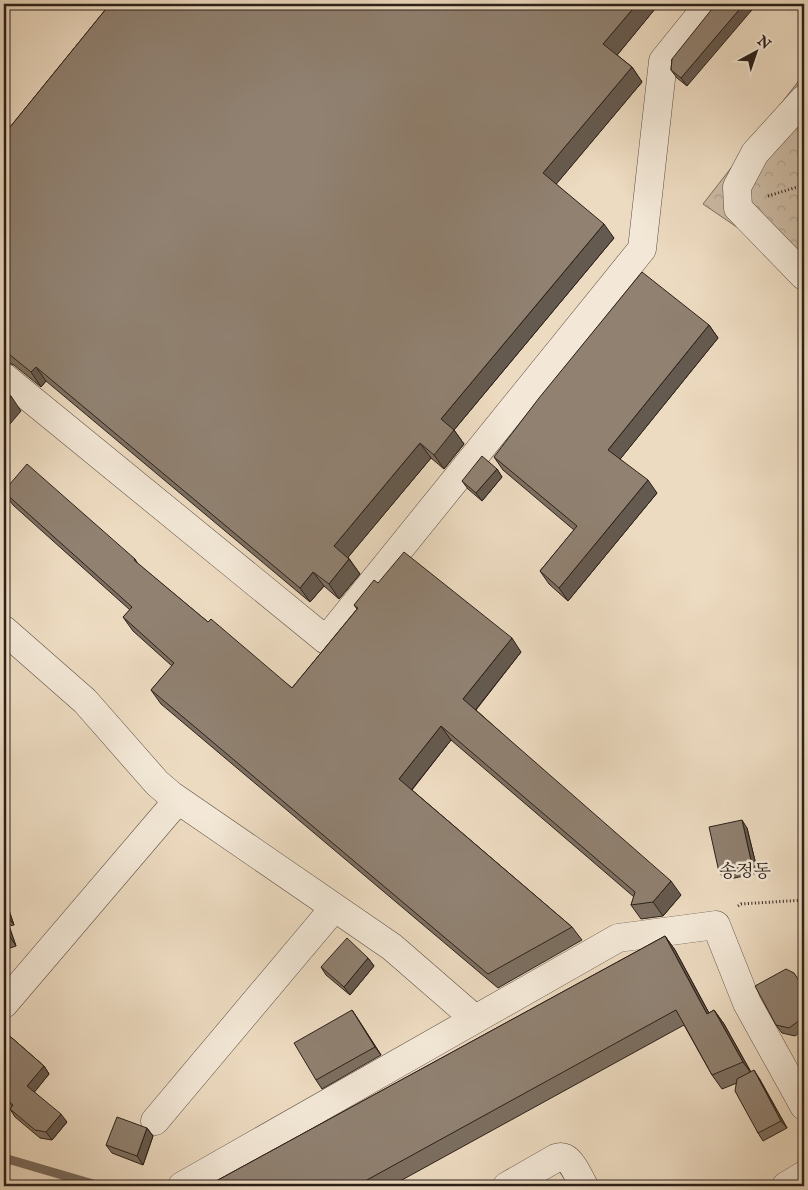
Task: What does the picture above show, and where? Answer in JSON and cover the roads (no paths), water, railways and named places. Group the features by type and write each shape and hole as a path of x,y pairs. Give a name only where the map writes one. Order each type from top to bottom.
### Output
{"lane":[{"path":"4,377 326,640 642,249 663,61 709,4"},
{"path":"804,99 755,153 737,187 738,208 804,276"},
{"path":"4,630 80,695 157,783 178,800 392,948 475,1019"},
{"path":"4,1004 178,800"},
{"path":"155,1121 334,908"},
{"path":"182,1186 618,938 716,925 747,1003 804,1106"},
{"path":"507,1186 561,1157 569,1162 584,1186"},
{"path":"786,1186 804,1175"}],"waterway":[{"path":"4,1158 100,1186"}],"district":[{"name":"송정동","path":"745,872"}]}
